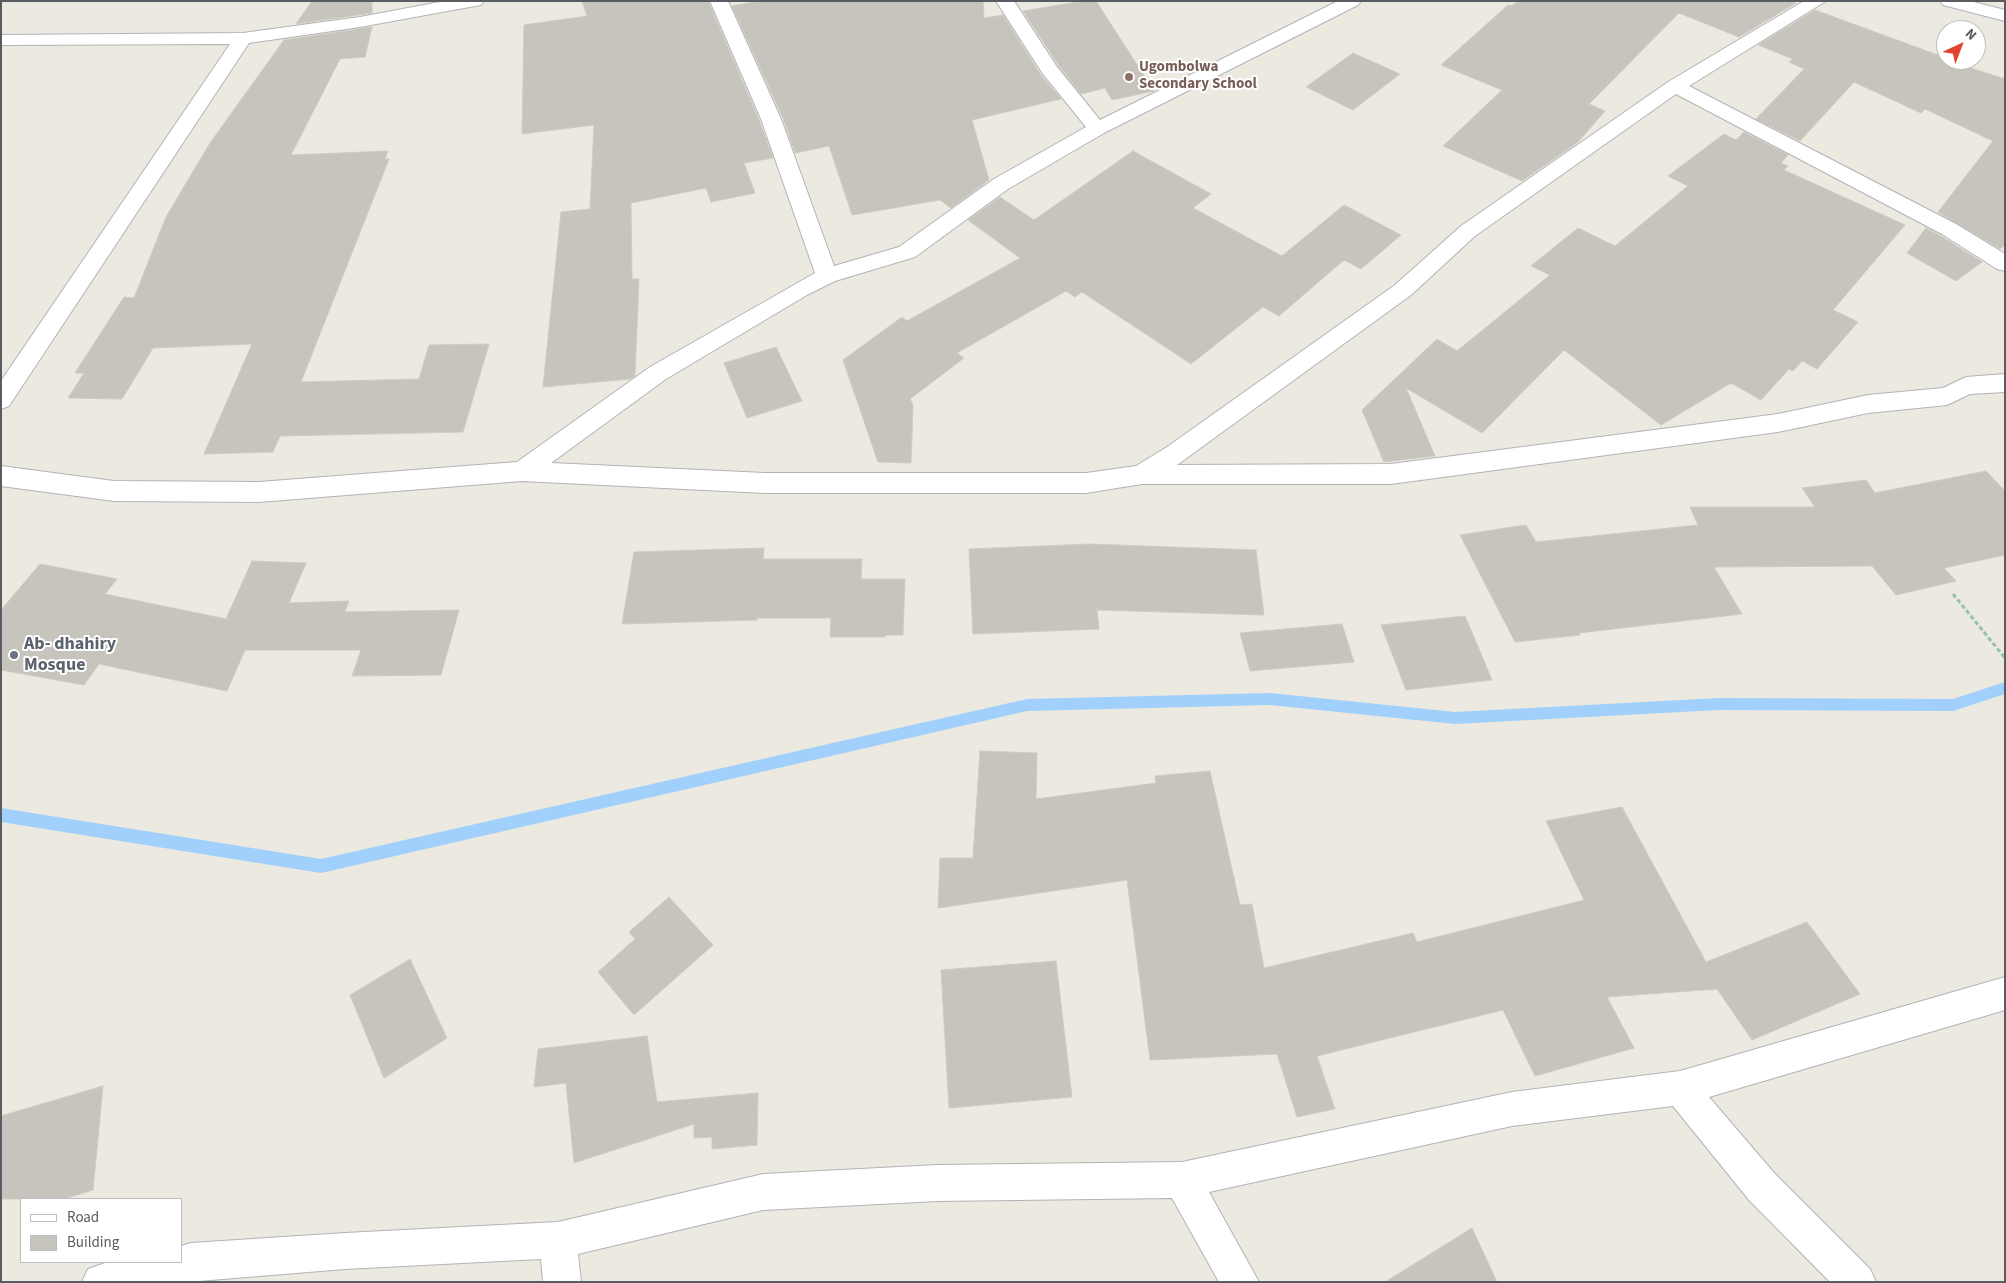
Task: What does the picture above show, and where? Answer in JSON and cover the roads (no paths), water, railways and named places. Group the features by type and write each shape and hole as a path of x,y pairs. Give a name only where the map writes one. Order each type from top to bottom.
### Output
{"street":[{"path":"1,40 243,38 360,22 476,1"},
{"path":"719,1 771,119 827,276"},
{"path":"1006,1 1050,70 1097,129"},
{"path":"522,471 658,373 737,325 827,276 908,252 1001,184 1097,129 1352,1"},
{"path":"1140,475 1176,454 1316,351 1403,290 1468,231 1675,86 1817,1"},
{"path":"1949,1 2005,16"},
{"path":"1,400 243,38"},
{"path":"1675,86 1949,229 2005,264"},
{"path":"1,476 114,491 259,492 522,471 765,483 1086,483 1140,475 1391,474 1778,423 1868,404 1947,396 1966,386 2005,383"},
{"path":"101,1282 191,1262 345,1251 558,1240 762,1192 938,1183 1182,1180 1512,1109 1680,1088 2005,993"},
{"path":"1680,1088 1762,1187 1857,1282"},
{"path":"1182,1180 1240,1282"},
{"path":"558,1240 562,1282"}],"waterway":[{"path":"1,815 321,866 1027,705 1270,699 1455,718 1719,704 1953,705 2005,688"}],"place":[{"name":"Ugombolwa Secondary School","path":"1129,77"},
{"name":"Ab- dhahiry Mosque","path":"14,655"}]}
